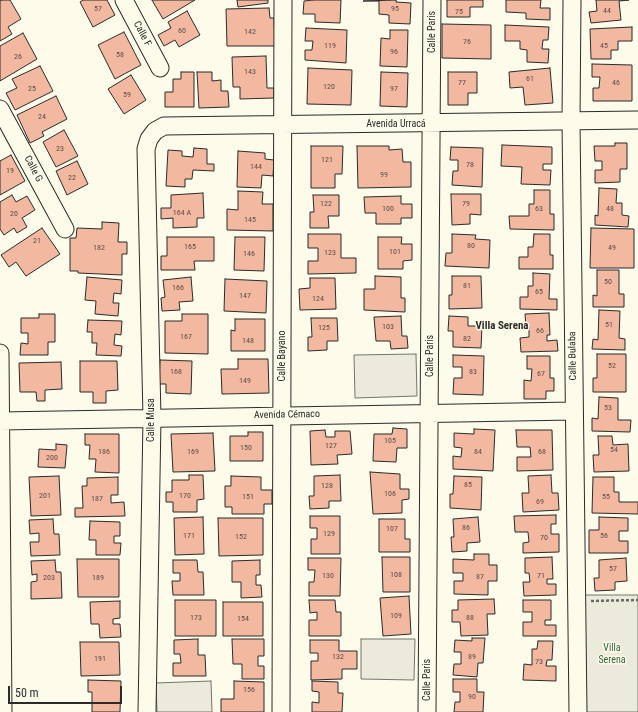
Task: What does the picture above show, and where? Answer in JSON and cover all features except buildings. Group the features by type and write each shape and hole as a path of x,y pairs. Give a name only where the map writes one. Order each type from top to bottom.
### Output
{"street":[{"name":"Calle F","path":"124,0 160,68"},
{"name":"Calle Bayano","path":"281,712 283,0"},
{"name":"Calle Paris","path":"427,712 432,0"},
{"name":"Calle Bulaba","path":"572,0 571,121 578,712"},
{"name":"Calle G","path":"0,109 65,229"},
{"name":"Avenida Urracá","path":"155,131 164,126 431,124 638,120"},
{"name":"Calle Musa","path":"147,712 152,418 146,149 149,139 155,131"},
{"path":"0,353 3,712"},
{"name":"Avenida Cémaco","path":"1,421 574,411"}],"path":[{"path":"576,601 638,600"}],"green space":[{"path":"416,354 417,396 355,398 354,355"},
{"name":"Villa Serena","path":"585,595 638,595 638,712 586,712"},
{"path":"361,639 415,639 414,680 361,679"},
{"path":"211,681 212,712 157,712 156,683"}],"district":[{"name":"Villa Serena","path":"502,326"}]}
